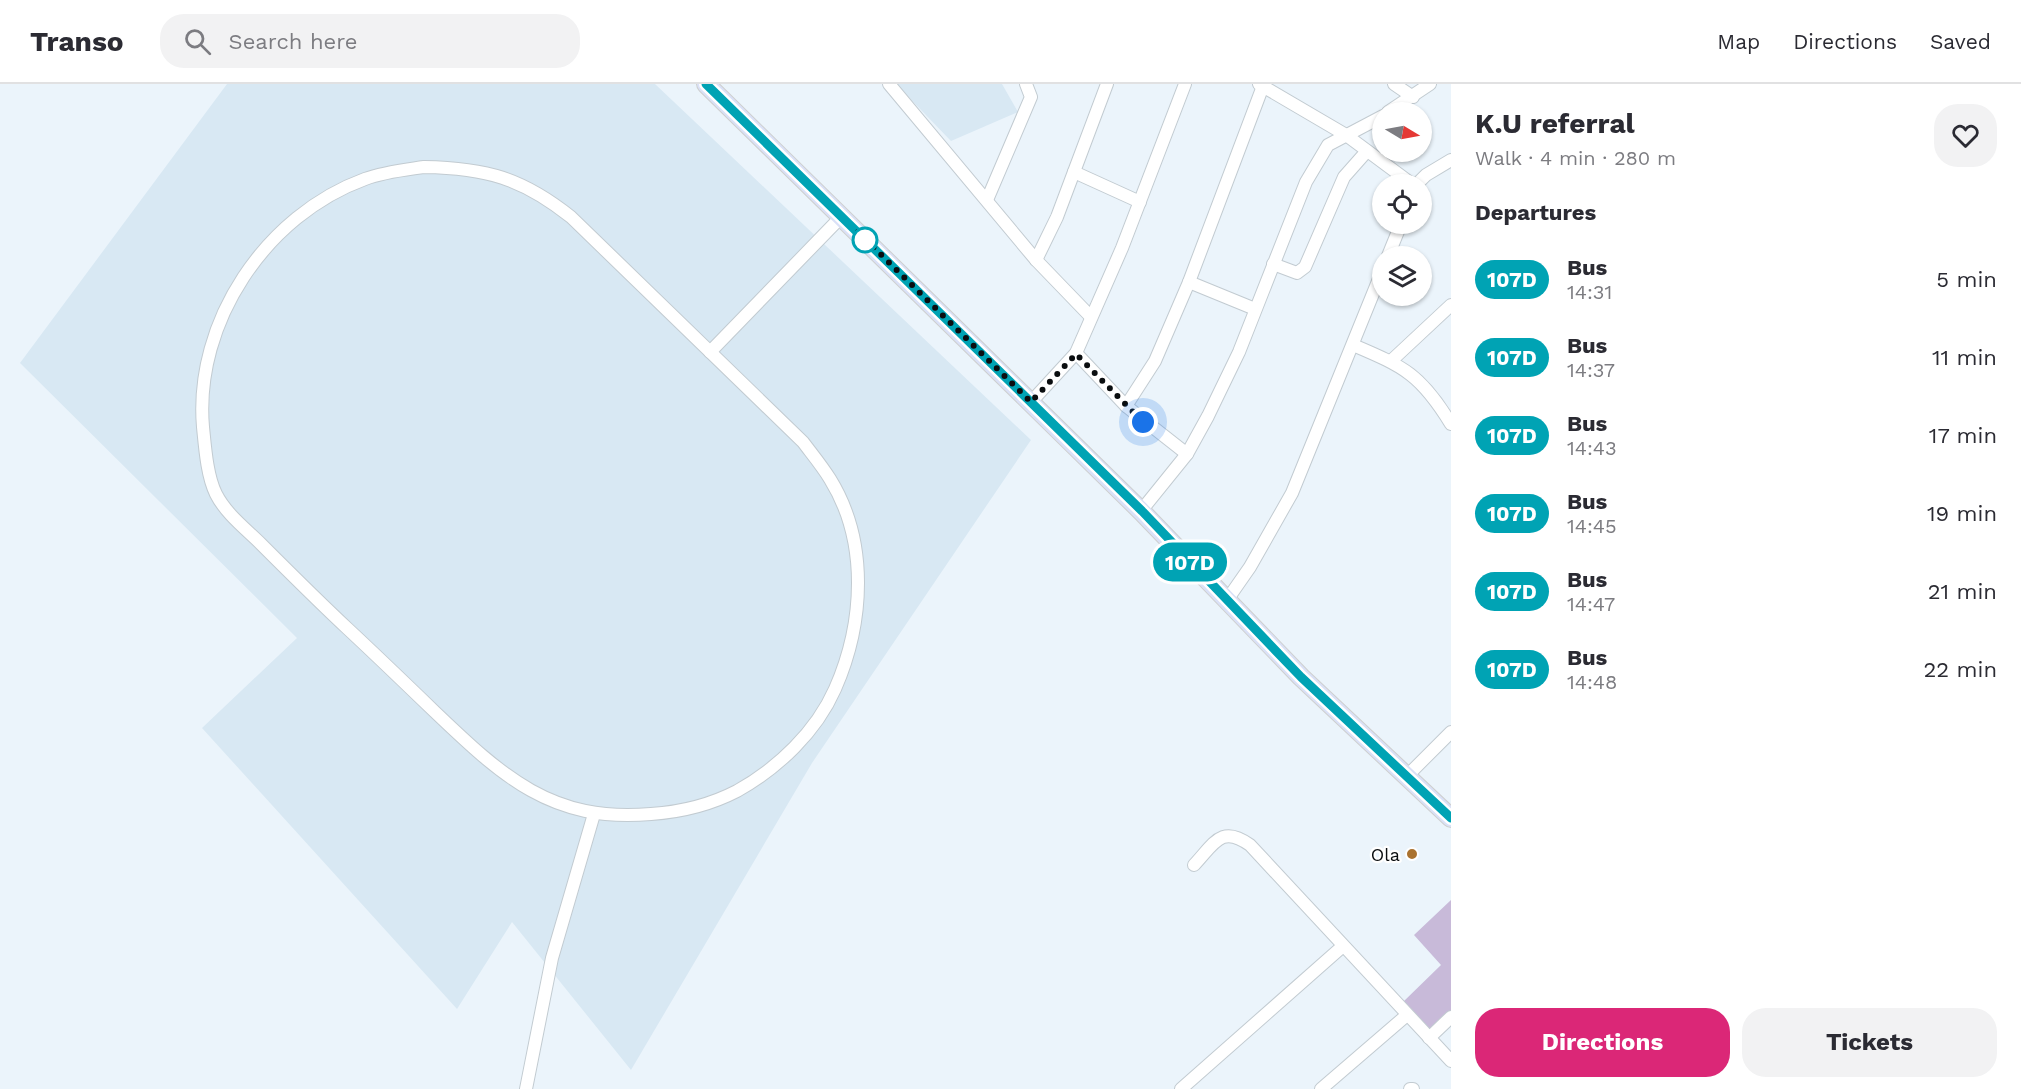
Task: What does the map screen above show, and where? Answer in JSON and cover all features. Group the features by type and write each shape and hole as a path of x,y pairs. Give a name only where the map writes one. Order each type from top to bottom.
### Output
{"main road":[{"path":"706,84 1142,511 1301,677 1451,818"}],"street":[{"path":"889,84 1036,260 1091,317"},
{"path":"1026,84 1031,97"},
{"path":"987,200 1037,84"},
{"path":"1036,260 1074,172 1107,84"},
{"path":"1031,402 1076,354 1140,202 1185,84"},
{"path":"1394,84 1413,97"},
{"path":"1405,102 1430,84"},
{"path":"1126,406 1155,361 1189,282 1261,85 1346,135 1398,174"},
{"path":"1142,511 1187,454 1227,378 1306,182 1319,157 1332,141 1372,122"},
{"path":"1274,264 1297,273 1305,267 1344,177 1367,152"},
{"path":"1428,174 1451,160"},
{"path":"424,167 467,169 503,176 549,200 571,217 803,442 830,478 840,499 857,557 858,600 851,644 838,682 822,715 777,763 747,785 717,800 680,811 631,816 594,814 548,799 501,773 318,601 233,516 214,490 204,441 202,402 207,362 215,334 239,284 269,244 306,211 363,179 424,167"},
{"path":"1074,172 1140,202"},
{"path":"710,352 842,216"},
{"path":"1189,282 1255,309"},
{"path":"1227,600 1251,567 1292,493 1372,297"},
{"path":"1391,361 1451,305"},
{"path":"1353,345 1391,361 1420,382 1451,424"},
{"path":"1076,354 1126,406 1187,454"},
{"path":"1407,777 1451,732"},
{"path":"526,1089 552,958 594,814"},
{"path":"1194,865 1221,837 1230,834 1238,836 1250,845 1305,901 1343,946 1451,1061"},
{"path":"1181,1089 1343,946"},
{"path":"1321,1089 1407,1015"},
{"path":"1429,1038 1451,1017"}],"shaded area":[{"path":"227,84 655,84 1031,440 812,763 631,1070 512,922 457,1009 202,728 297,638 20,363"},
{"path":"896,84 1002,84 1018,112 951,141"},
{"path":"1451,900 1451,1012 1430,1032 1403,1002 1441,965 1414,935"}],"bus line":[{"name":"107D","path":"706,84 1142,511 1301,677 1451,818"}],"place":[{"name":"Ola","path":"1412,854"}],"route":[{"path":"865,240 858,232 1031,402 1076,354 1143,422"}]}
